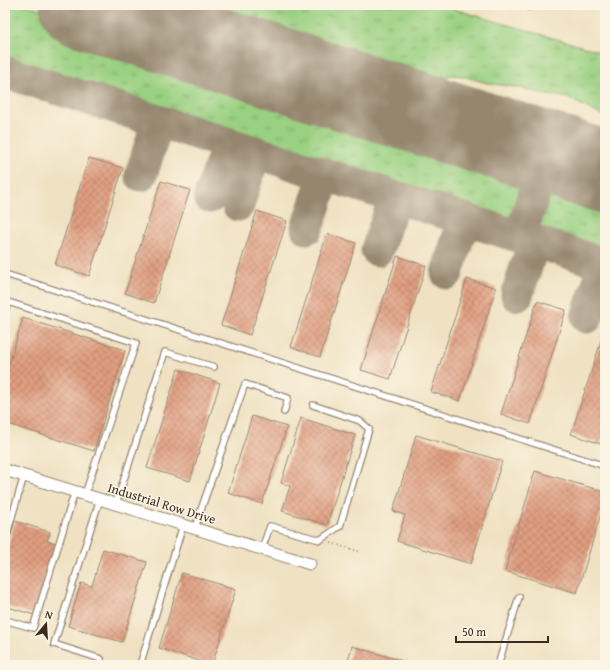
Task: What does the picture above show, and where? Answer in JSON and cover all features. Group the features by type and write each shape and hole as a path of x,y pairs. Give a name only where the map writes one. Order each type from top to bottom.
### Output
{"street":[{"name":"Industrial Row Drive","path":"5,470 310,564"}],"lane":[{"path":"522,5 529,7 529,5"},
{"path":"5,274 605,466"},
{"path":"5,311 8,302 136,343 80,493 33,628 5,620"},
{"path":"116,504 166,352 214,367"},
{"path":"195,528 245,384 288,398 284,412"},
{"path":"262,549 270,526 320,540 340,526 369,429 360,421 313,405"},
{"path":"5,540 24,476"},
{"path":"100,499 54,644 101,659"},
{"path":"140,665 183,524"},
{"path":"498,665 519,597"}],"path":[{"path":"320,540 361,552"}],"green space":[{"path":"5,5 26,5 531,166 527,194 512,222 483,217 5,65"},
{"path":"146,5 440,5 605,53 605,117 568,98 487,83 458,75 442,76 455,82 485,91 513,103 524,112 553,117 605,131 605,151"},
{"path":"553,173 605,190 605,256 564,243 536,229 540,197"}],"building":[{"path":"89,158 123,168 89,276 55,265"},
{"path":"161,181 190,190 154,303 125,293"},
{"path":"257,211 287,221 250,335 221,325"},
{"path":"327,234 356,243 320,357 291,347"},
{"path":"397,256 426,266 390,379 361,370"},
{"path":"467,279 496,288 460,401 431,392"},
{"path":"537,301 566,310 530,424 501,414"},
{"path":"23,318 125,350 94,451 5,423 5,377"},
{"path":"605,329 605,431 601,444 571,434"},
{"path":"178,369 220,383 190,481 147,468"},
{"path":"252,416 287,427 262,504 228,493"},
{"path":"301,418 355,435 327,525 282,511 290,486 281,483"},
{"path":"416,435 502,461 471,564 397,541 405,515 393,511"},
{"path":"535,471 605,492 605,500 577,593 505,571"},
{"path":"15,521 50,532 47,541 56,543 34,615 5,606 5,556"},
{"path":"103,549 147,562 122,642 68,626 81,583 92,586"},
{"path":"182,573 236,589 212,665 159,648"},
{"path":"352,646 416,665 347,665"}],"taxiway":[{"path":"5,72 605,264"},
{"path":"141,175 158,121"},
{"path":"210,197 228,144"},
{"path":"238,205 255,152"},
{"path":"520,237 547,154"},
{"path":"307,228 325,175"},
{"path":"377,250 395,197"},
{"path":"447,273 464,219"},
{"path":"517,295 534,242"},
{"path":"587,317 605,264"}],"runway":[{"path":"81,5 605,172"}]}
